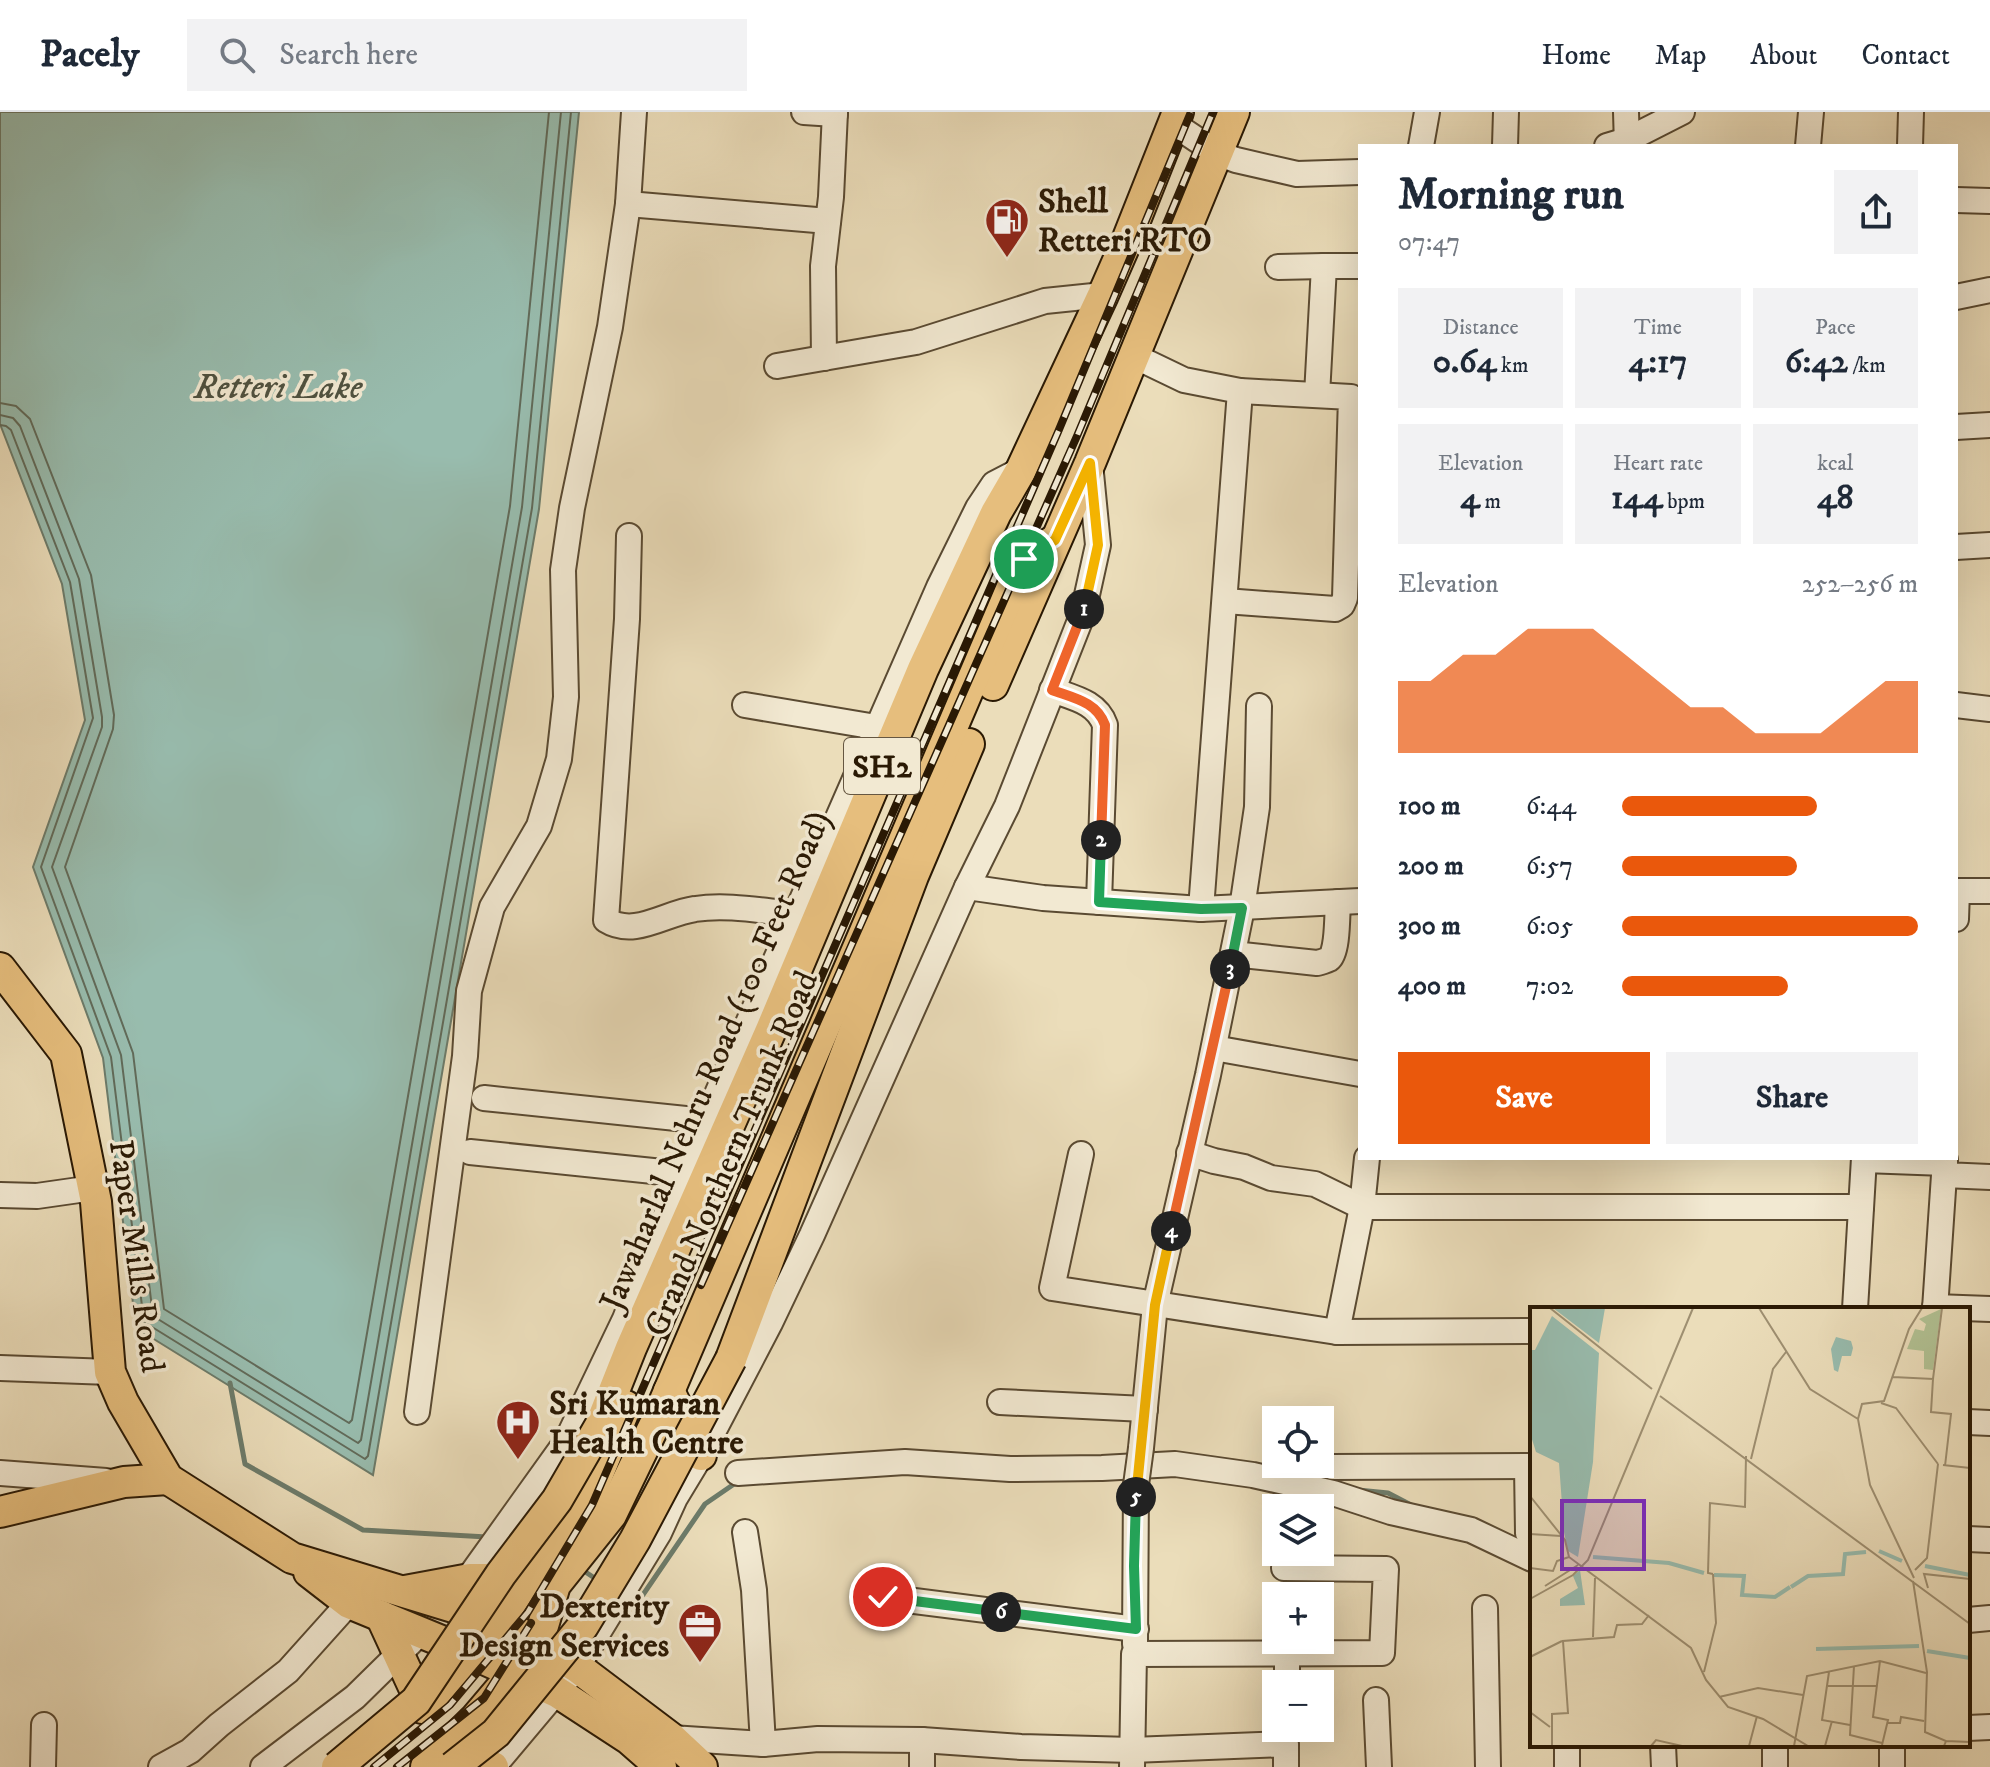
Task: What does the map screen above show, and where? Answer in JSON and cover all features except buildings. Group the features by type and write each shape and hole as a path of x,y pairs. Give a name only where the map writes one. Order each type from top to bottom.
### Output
{"main road":[{"name":"SH2","path":"439,1763 496,1733 583,1626 635,1540 731,1359 913,876 1090,463 1234,112"},
{"name":"Jawaharlal Nehru Road (100 Feet Road)","path":"337,1767 416,1701 501,1574 557,1500 600,1426 923,669 1103,295 1175,118"},
{"name":"Grand Northern Trunk Road","path":"353,1767 423,1707 473,1654 588,1498 787,1038 936,675 991,553 996,513"},
{"name":"Grand Northern Trunk Road","path":"439,1763 537,1646 555,1585 611,1515 650,1435 1024,559 1055,540"},
{"name":"Paper Mills Road","path":"0,968 66,1054 93,1188 110,1372 123,1402 168,1479 292,1558 390,1604 445,1607 499,1621 577,1667 671,1738 702,1767"},
{"path":"669,1391 701,1455"},
{"path":"650,1435 663,1455 675,1498"},
{"path":"0,1512 124,1482 168,1479"},
{"path":"292,1558 349,1603 390,1604 470,1579 526,1580"},
{"path":"390,1604 410,1643 423,1707"},
{"path":"410,1643 473,1654 557,1692 629,1739 661,1767"},
{"path":"439,1763 493,1767"}],"street":[{"path":"417,1412 465,1056 469,991 492,907 539,826 559,759 566,697 563,570 572,508 610,327 628,204 634,112"},
{"path":"804,112 835,113 823,266 824,358"},
{"path":"1421,144 1427,112"},
{"path":"1505,144 1506,112"},
{"path":"1620,144 1626,112"},
{"path":"1620,144 1682,112"},
{"path":"1808,144 1811,112"},
{"path":"1910,144 1911,112"},
{"path":"1175,118 1217,153 1297,174 1358,172"},
{"path":"1958,200 1990,201"},
{"path":"628,204 828,221"},
{"path":"1317,395 1324,266"},
{"path":"1278,267 1358,266"},
{"path":"1958,297 1990,290"},
{"path":"777,366 916,342 1045,301 1103,295"},
{"path":"1132,355 1184,380 1240,391 1351,397 1345,598 1342,605 1335,609 1225,601"},
{"path":"1201,909 1240,391"},
{"path":"1958,427 1990,425"},
{"path":"493,1767 577,1667 659,1533 812,1235 967,887 1007,806 1083,613 1098,545 1090,463"},
{"path":"445,1607 470,1579 566,1442 625,1319 682,1174 939,587 978,508 994,484 1021,470"},
{"path":"629,536 627,619 606,920 615,926 634,927 695,909 794,914"},
{"path":"1958,547 1990,545"},
{"path":"1052,690 1091,705 1101,713 1105,725 1099,902"},
{"path":"745,705 876,727"},
{"path":"1958,705 1990,709"},
{"path":"1132,1758 1136,1485 1155,1305 1214,1048 1242,908 1257,807 1259,706"},
{"path":"967,887 1099,902 1201,909 1349,901 1333,954 1328,960 1317,963 1233,954"},
{"path":"1958,891 1990,891"},
{"path":"1214,1048 1358,1074"},
{"path":"484,1098 705,1121"},
{"path":"470,1152 682,1174"},
{"path":"1189,1153 1244,1167 1271,1178 1315,1184 1362,1207 1861,1207"},
{"path":"1081,1154 1052,1288 1337,1332 1530,1331"},
{"path":"1337,1332 1362,1207 1367,1160"},
{"path":"1855,1307 1864,1160"},
{"path":"1878,1160 1945,1165 1990,1177"},
{"path":"1935,1307 1945,1165"},
{"path":"0,1195 37,1196 93,1188"},
{"path":"1970,1309 1990,1309"},
{"path":"0,1368 110,1372"},
{"path":"1000,1402 1145,1409"},
{"path":"1970,1422 1990,1423"},
{"path":"749,1473 905,1462 1010,1469 1175,1464 1253,1475 1318,1489 1471,1530 1530,1558"},
{"path":"1334,1467 1530,1466 1528,1533"},
{"path":"0,1473 124,1482"},
{"path":"745,1532 754,1590 763,1744"},
{"path":"1970,1539 1990,1540"},
{"path":"1134,1654 1382,1653 1386,1569 1284,1568"},
{"path":"883,1597 1136,1629"},
{"path":"161,1767 190,1751 288,1671 349,1603"},
{"path":"1485,1608 1488,1767"},
{"path":"1970,1620 1990,1618"},
{"path":"263,1767 355,1697 410,1643"},
{"path":"1287,1655 1287,1670"},
{"path":"1376,1700 1379,1767"},
{"path":"43,1767 44,1725"},
{"path":"1970,1728 1990,1727"},
{"path":"671,1738 763,1744 818,1739 922,1740 1132,1758 1286,1746"},
{"path":"922,1740 922,1767"},
{"path":"1663,1747 1664,1767"}],"water":[{"name":"Retteri Lake","path":"0,112 579,112 539,509 373,1475 136,1328 103,1058 33,867 85,720 62,584 0,424"}],"waterway":[{"path":"230,1383 245,1464 363,1530 487,1537"},
{"path":"625,1598 636,1605 705,1504 737,1482"},
{"path":"1358,1490 1388,1493 1413,1506"},
{"path":"581,1569 599,1581"}],"railway":[{"path":"374,1767 450,1705 528,1612 592,1505 1058,432 1191,112"},
{"path":"701,1285 1077,436 1213,112"},
{"path":"397,1767 484,1698 531,1623"}],"place":[{"name":"Shell Retteri RTO","path":"1007,259"},
{"name":"Sri Kumaran Health Centre","path":"518,1461"},
{"name":"Dexterity Design Services","path":"700,1664"}],"route":[{"path":"883,1597 1136,1629 1136,1485 1155,1305 1220,1022 1242,908 1201,909 1099,902 1105,725 1101,713 1091,705 1052,690 1083,613 1098,545 1090,463 1055,540 1024,559"}]}
